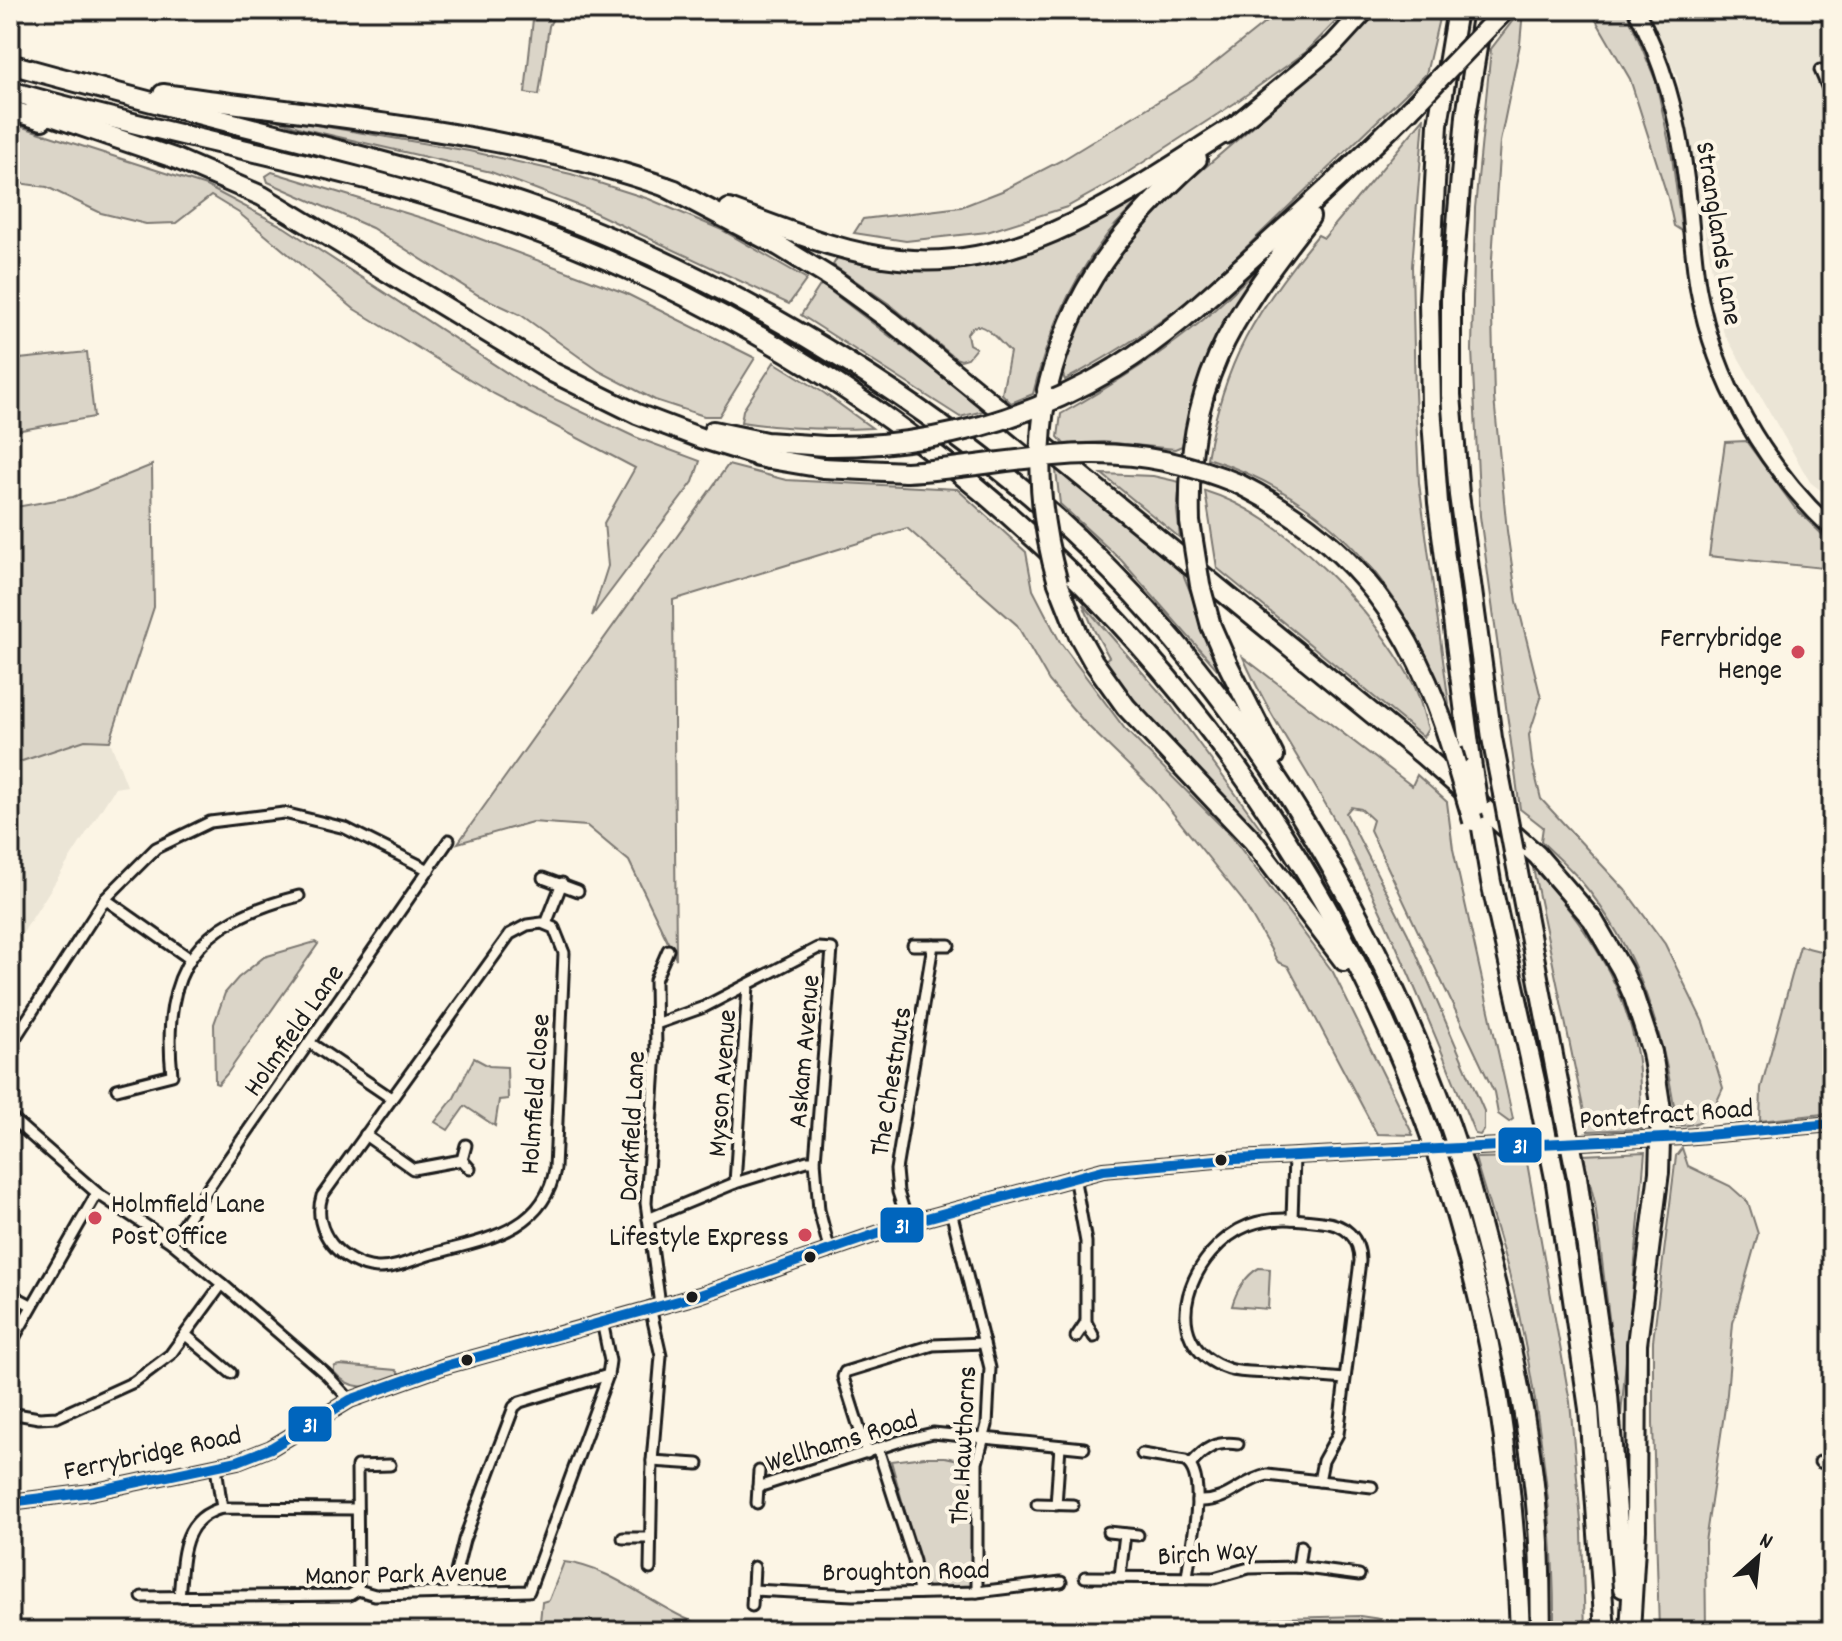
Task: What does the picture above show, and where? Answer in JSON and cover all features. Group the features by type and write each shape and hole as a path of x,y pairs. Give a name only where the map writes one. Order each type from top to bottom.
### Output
{"highway":[{"path":"1365,10 1333,45 1233,127 1168,186 1109,251 1070,317 1047,390 1040,439 1040,487 1046,536 1058,583 1079,636 1109,685 1145,729 1253,841 1339,954 1388,1031"},
{"path":"1457,10 1438,124 1429,302 1431,406 1438,503 1477,824"},
{"path":"1483,10 1466,116 1451,296 1451,395 1459,495 1492,738 1577,1177 1608,1395 1629,1631"},
{"path":"598,395 655,415 719,432 766,442 825,446 901,443 976,429 1048,404 1115,368 1205,301 1341,177 1505,10"},
{"path":"10,64 400,166 548,213 674,268 743,302 822,348 910,405 994,466 1112,571 1161,625 1259,751 1325,859"},
{"path":"77,82 487,139 578,159 838,248 897,259 940,262 1004,249 1077,221 1105,207 1233,127"},
{"path":"10,91 175,135 381,183 528,228 616,264 733,320 853,395 939,456 1022,526 1089,590 1163,671 1229,755 1284,836 1330,914 1388,1031 1446,1180 1476,1286 1499,1402 1510,1478 1520,1631"},
{"path":"10,102 242,186 342,242 535,362 598,395 682,432 768,459"},
{"path":"10,110 119,139"},
{"path":"1341,177 1250,295 1217,356 1203,395 1192,443 1190,522 1200,585 1211,626 1325,859 1386,972 1425,1057 1467,1176 1497,1284 1524,1426 1537,1515 1541,1631"},
{"path":"666,187 779,246 836,281 891,321 1398,735 1537,855 1593,920 1622,970 1648,1038 1661,1110 1659,1172 1637,1344 1636,1530 1629,1631"},
{"path":"342,242 496,349 570,393 678,437 720,450 837,469 906,472 1059,455 1112,454 1177,463 1239,484 1270,500 1309,526 1353,565 1375,592 1412,651 1437,707 1477,824 1491,882 1556,1183 1589,1409 1605,1631"}],"main road":[{"name":"Stranglands Lane","path":"1636,10 1661,65 1678,128 1698,287 1718,360 1738,407 1764,450 1795,491 1832,529"}],"street":[{"path":"1820,70 1832,98"},
{"path":"10,1046 105,899 156,848 210,822 284,813 345,828 429,870"},
{"name":"Holmfield Lane","path":"171,1242 449,840"},
{"path":"543,878 578,891"},
{"path":"546,924 562,883"},
{"path":"117,1089 172,1075 168,1037 173,1001 189,958 217,930 237,917 263,905 299,896"},
{"path":"105,899 189,958"},
{"name":"Holmfield Close","path":"546,924 554,928 564,953 555,1169 548,1190 532,1215 501,1235 381,1268 354,1261 340,1252 324,1236 318,1207 322,1196 391,1098 510,934 527,925 546,924"},
{"path":"913,945 949,945"},
{"name":"The Chestnuts","path":"908,1223 898,1192 896,1170 933,945"},
{"name":"Askam Avenue","path":"656,1024 704,1007 818,948 832,949 815,1161 819,1210 830,1252"},
{"name":"Darkfield Lane","path":"650,1569 652,1461 661,1356 646,1203 656,1024 655,980 668,950"},
{"name":"Myson Avenue","path":"735,1183 748,985"},
{"path":"310,1043 391,1098"},
{"path":"10,1117 97,1193 171,1242 222,1284 326,1374 350,1400"},
{"name":"Pontefract Road","path":"655,1306 700,1295 908,1223 1074,1176 1130,1166 1684,1137 1832,1124"},
{"path":"365,1135 413,1169 462,1160"},
{"path":"462,1160 466,1145"},
{"path":"1292,1219 1294,1157"},
{"path":"462,1160 470,1169"},
{"path":"648,1219 735,1183 815,1161"},
{"path":"1074,1176 1086,1242 1086,1322 1094,1337"},
{"path":"10,1345 97,1193"},
{"name":"The Hawthorns","path":"951,1211 990,1368 984,1439 977,1463 977,1592"},
{"path":"1319,1481 1323,1461 1334,1445 1339,1424 1345,1379 1360,1250 1348,1230 1339,1225 1292,1219 1274,1219 1247,1226 1216,1247 1198,1269 1185,1311 1188,1333 1210,1360 1230,1370 1345,1379"},
{"path":"10,1413 39,1418 57,1417 134,1382 153,1369 187,1336 222,1284"},
{"path":"10,1294 31,1305"},
{"name":"Ferrybridge Road","path":"10,1502 91,1492 216,1467 271,1448 350,1400 445,1366 655,1306"},
{"name":"Manor Park Avenue","path":"142,1597 350,1595 358,1590 375,1595 529,1591 608,1375 610,1361 602,1321"},
{"path":"1076,1337 1086,1322"},
{"path":"187,1336 231,1373"},
{"path":"867,1453 843,1377 845,1372 933,1345 984,1343"},
{"path":"451,1592 464,1540 510,1412 520,1402 608,1375"},
{"name":"Wellhams Road","path":"758,1487 933,1433 1084,1448"},
{"path":"1191,1464 1207,1447 1238,1444"},
{"path":"1056,1505 1060,1446"},
{"path":"878,1449 914,1561 919,1593"},
{"path":"1142,1454 1191,1464"},
{"path":"652,1461 698,1464"},
{"path":"1820,1462 1832,1464"},
{"path":"1187,1578 1198,1483 1191,1464"},
{"path":"358,1590 357,1466 390,1465"},
{"path":"216,1467 222,1508"},
{"name":"Wellhams Road","path":"757,1503 759,1471"},
{"path":"1197,1501 1211,1502 1257,1477 1267,1475 1372,1487"},
{"path":"1037,1504 1073,1505"},
{"path":"179,1597 191,1528 209,1511 222,1508 357,1509"},
{"name":"Birch Way","path":"1108,1532 1138,1535"},
{"name":"Birch Way","path":"1120,1576 1125,1534"},
{"path":"623,1538 650,1538"},
{"name":"Birch Way","path":"1298,1567 1301,1546"},
{"path":"752,1606 754,1567"},
{"name":"Birch Way","path":"1085,1577 1214,1578 1249,1568 1298,1567 1359,1575"},
{"name":"Broughton Road","path":"753,1590 853,1595 977,1592 1061,1582"}],"shaded area":[{"path":"534,10 557,10 549,26 539,95 525,93"},
{"path":"1281,10 1347,10 1306,52 1235,103 1119,178 1067,207 987,232 906,241 854,233 863,219 961,207 1002,191 1064,159 1193,80"},
{"path":"1377,10 1441,10 1426,74 1206,286 1138,337 1065,380 1064,359 1090,302 1121,252 1146,221 1322,67"},
{"path":"1521,10 1520,44 1500,142 1491,273 1494,398 1507,531 1517,601 1541,698 1529,735 1532,762 1541,799 1625,890 1665,944 1703,1022 1723,1088 1707,1116 1695,1124 1677,1126 1657,1028 1634,965 1619,935 1580,880 1541,841 1543,827 1520,809 1480,516 1472,350 1475,208 1491,49"},
{"path":"1590,10 1626,10 1656,81 1672,157 1682,231 1674,226 1630,79"},
{"path":"1643,10 1832,10 1832,499 1810,482 1723,331 1677,76"},
{"path":"269,117 469,151 571,174 649,199 722,230 807,279 789,304 585,208 491,172 304,129"},
{"path":"1424,118 1412,266 1415,393 1419,483 1449,704 1446,707 1409,623 1385,586 1357,552 1326,522 1290,496 1251,475 1207,458 1214,424 1233,365 1260,313 1318,235 1324,238"},
{"path":"10,123 206,186 284,227 527,386 635,437 700,461 693,482 592,616 608,566 604,523 635,468 494,394 354,309 239,213 211,196 176,223 146,224 101,213 47,187 10,182"},
{"path":"272,172 435,222 625,293 755,358 719,416 704,416 655,400 599,371 521,315 478,295 372,228 268,182 266,176"},
{"path":"1143,193 1106,236 1070,292 1052,331 1033,394 1011,403 1002,394 1010,352 983,327 972,328 967,334 969,344 976,348 968,358 955,358 892,306 833,265 840,253 936,266"},
{"path":"1267,260 1221,327 1195,394 1182,446 1175,449 1103,442 1064,444 1058,437 1061,414 1170,346"},
{"path":"821,284 987,410 960,417 801,315"},
{"path":"87,352 94,417 10,432 10,360"},
{"path":"774,362 872,428 806,428 741,422 743,410"},
{"path":"1746,441 1795,508 1832,544 1832,569 1709,556 1725,442"},
{"path":"152,465 154,607 110,741 85,740 10,765 10,508 73,497"},
{"path":"728,465 786,480 957,489 1026,552 1033,590 1060,642 1125,729 1232,837 1333,972 1413,1135 1377,1134 1288,966 1278,962 1243,901 1155,791 1085,723 1049,681 1017,625 907,528 673,600 676,959 629,861 587,826 532,822 458,843"},
{"path":"1056,471 1063,472 1183,574 1218,661 1217,669 1121,560 1060,504"},
{"path":"1102,474 1153,476 1180,482 1177,510 1180,538"},
{"path":"1205,491 1236,503 1266,521 1296,543 1351,597 1396,655 1413,683 1428,729 1423,737 1217,568"},
{"path":"1083,604 1170,704 1262,830 1259,835 1159,728 1103,661 1109,657"},
{"path":"1243,657 1412,786 1417,775 1447,802 1453,849 1513,1119 1509,1122 1498,1114 1494,1092 1370,830 1373,820 1361,809 1351,807 1346,813 1408,934 1484,1111 1484,1129 1480,1135 1475,1134 1365,878"},
{"path":"85,740 110,741 127,786 115,788 10,953 10,765"},
{"path":"1533,868 1569,909 1612,977 1631,1027 1637,1054 1642,1129 1588,1131"},
{"path":"315,942 318,944 227,1074 218,1084 215,1083 214,1024 225,993 264,957"},
{"path":"1800,946 1832,954 1832,1113 1760,1121 1761,1088"},
{"path":"474,1058 489,1066 507,1067 508,1099 499,1100 495,1126 465,1106 448,1130 435,1122 454,1098"},
{"path":"1682,1148 1688,1166 1730,1186 1748,1202 1758,1234 1733,1323 1727,1394 1705,1542 1706,1631 1659,1631 1653,1341 1676,1156"},
{"path":"1645,1152 1621,1416 1595,1203 1583,1155"},
{"path":"1526,1157 1570,1402 1582,1532 1585,1631 1554,1631 1549,1508 1533,1386 1513,1287 1475,1158"},
{"path":"1259,1268 1270,1269 1268,1309 1232,1306 1242,1284"},
{"path":"335,1366 396,1370 402,1376 374,1385 357,1386 341,1379 333,1371"},
{"path":"945,1457 973,1463 972,1586 929,1587 925,1584 891,1461"},
{"path":"564,1562 581,1565 613,1578 697,1623 764,1631 539,1631 542,1602 549,1600"},
{"path":"1360,1616 1460,1631 1157,1631 1281,1618"}],"transit line":[{"name":"31","path":"10,1502 91,1492 238,1461 271,1448 350,1400 445,1366 700,1295 908,1223 1103,1170 1216,1160 1684,1137 1832,1124"}],"place":[{"name":"Ferrybridge Henge","path":"1798,652"},
{"name":"Holmfield Lane Post Office","path":"95,1218"},
{"name":"Lifestyle Express","path":"805,1235"}]}
